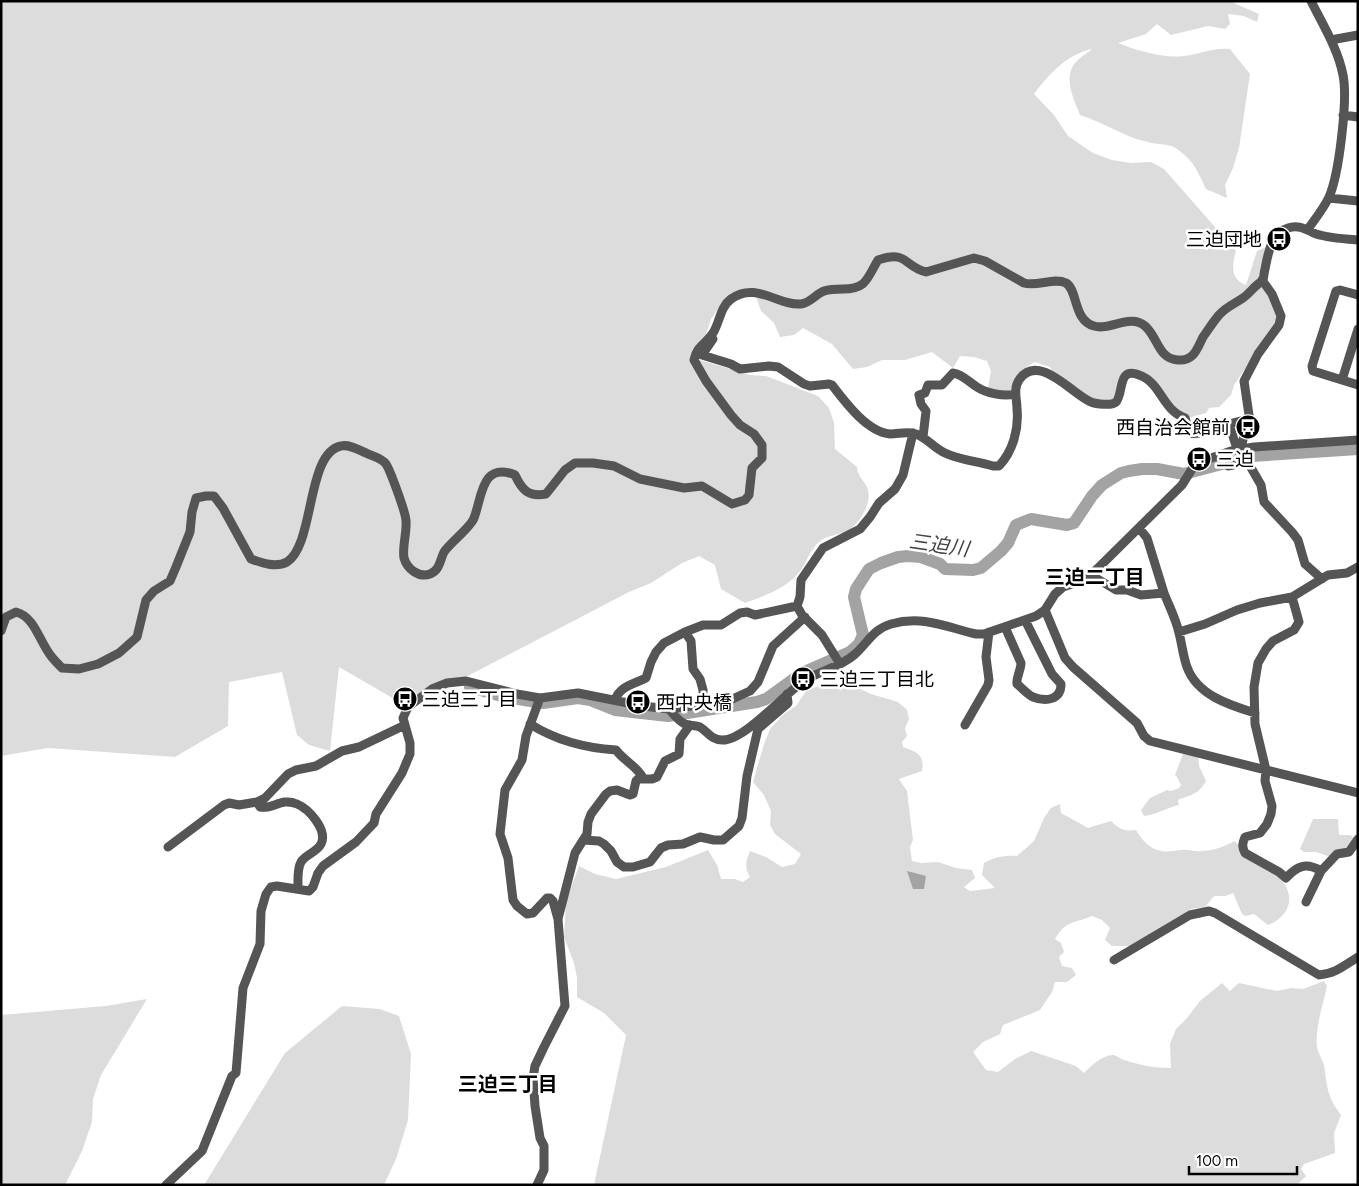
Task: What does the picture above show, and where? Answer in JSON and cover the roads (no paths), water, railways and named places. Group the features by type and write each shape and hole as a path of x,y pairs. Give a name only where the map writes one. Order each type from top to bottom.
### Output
{"street":[{"path":"1308,229 1329,198 1337,174 1345,86 1331,40 1311,1"},
{"path":"1331,40 1358,35"},
{"path":"1343,115 1358,117"},
{"path":"1329,198 1358,201"},
{"path":"1,631 6,617 16,612 25,615 50,655 62,668 78,669 98,664 119,653 137,637 146,600 154,591 170,581 190,532 192,512 196,498 214,496 223,508 250,559 269,565 286,563 296,554 322,462 331,450 341,446 350,446 386,463 406,518 404,558 409,568 420,575 430,574 439,567 444,553 474,520 482,486 492,475 506,471 515,475 522,488 535,496 546,494 565,470 575,463 593,463 614,466 640,480 684,488 702,486 728,503 742,502 749,495 752,468 762,458 761,442 754,434 740,426 731,415 694,360 697,350 713,333 722,310 730,300 742,295 760,293 802,304 824,291 860,286 866,281 878,260 890,256 908,261 919,270 926,272 974,258 985,261 1024,284 1065,283 1071,289 1085,321 1093,326 1102,327 1132,321 1140,323 1148,330 1155,343 1166,356 1175,360 1185,360 1189,359 1196,352 1203,338 1223,311 1230,304 1245,297 1262,280 1272,242 1282,231 1293,227 1308,229 1321,235 1358,240"},
{"path":"1240,450 1249,415 1244,381 1258,354 1279,325 1281,316 1272,294 1262,280"},
{"path":"1358,296 1340,290 1336,292 1312,366 1314,371 1358,385"},
{"path":"1342,380 1358,329"},
{"path":"713,333 714,338 702,355 731,364 740,369 769,366 778,368 810,386 832,385 856,413 870,426 880,432 890,434 913,433 923,437 944,453 993,466 999,466 1012,447 1018,422 1015,394 1019,380 1025,374 1039,371 1057,378 1080,398 1093,403 1114,404 1118,401 1123,379 1128,375 1136,374 1147,380 1158,390 1173,412 1185,418 1190,433 1198,434 1248,419"},
{"path":"923,437 926,411 921,404 919,395 924,393 928,385 942,385 953,373 958,374 979,389 1003,395 1015,394"},
{"path":"1229,424 1240,450 1261,485 1264,502 1298,540 1305,564 1322,579"},
{"path":"838,660 822,635 797,606 801,580 823,548 860,529 879,503 895,489 903,475 913,433"},
{"path":"166,1185 202,1151 232,1076 236,1073 243,988 260,944 261,911 266,894 271,888 277,886 309,891 314,887 318,873 323,866 356,842 374,823 376,814 402,773 410,754 410,743 403,718 408,707 432,689 447,683 466,681 539,701 578,693 673,714 690,725 702,728 714,739 731,739 768,712 804,680 838,660 855,654 881,628 904,621 924,620 976,634 989,632 1036,616 1045,610 1059,590 1069,584 1087,579 1182,485 1195,465 1204,459 1240,450 1358,440"},
{"path":"1228,466 1247,462"},
{"path":"1138,528 1147,538 1164,593 1179,632 1186,665 1195,681 1228,704 1255,713"},
{"path":"1179,632 1205,624 1237,610 1260,603 1292,597 1328,576 1347,573 1358,567"},
{"path":"1091,575 1116,590 1127,590 1141,595 1164,593"},
{"path":"1292,597 1299,622 1294,630 1273,641 1260,660 1254,687 1259,747 1266,770 1265,781 1272,806 1271,814 1260,833 1245,838 1242,844 1245,853 1286,878 1300,866 1308,865 1321,871"},
{"path":"615,700 617,694 626,687 646,678 650,662 664,643 685,632 702,625 720,625 740,613 747,612 755,615 797,606"},
{"path":"1045,610 1065,658 1137,723 1144,736 1150,742 1358,793"},
{"path":"673,714 703,704 728,701 750,691 758,682 773,646 805,617"},
{"path":"1005,627 1021,662 1017,684 1032,697 1049,700 1055,698 1061,688 1061,684 1052,674 1025,620"},
{"path":"685,632 692,641 693,669 700,679 703,704"},
{"path":"965,724 988,685 986,657 989,632"},
{"path":"583,840 598,841 604,844 611,851 617,862 624,867 633,867 650,862 661,848 668,845 683,844 700,837 723,840 739,826 742,818 747,776 758,729 788,703 787,694"},
{"path":"537,1185 544,1170 544,1146 540,1138 533,1078 535,1066 566,1006 558,919 550,898 547,898 533,914 527,914 517,906 513,900 508,858 500,834 505,790 522,760 526,736 539,701"},
{"path":"530,724 548,735 572,744 594,749 616,750 622,758 640,772 643,778"},
{"path":"168,847 224,805 229,803 257,802 265,798 288,774 296,770 316,766 342,751 359,747 405,725"},
{"path":"558,919 575,853 587,834 591,814 610,791 617,790 630,795 633,794 636,780 657,777 665,761 679,754 680,739 690,725"},
{"path":"257,802 260,807 265,808 283,801 297,804 308,811 320,828 322,837 320,845 302,861 298,889"},
{"path":"1306,902 1321,871 1337,854 1349,852 1358,839"},
{"path":"1114,960 1190,915 1209,911 1319,975 1336,972 1358,957"}],"waterway":[{"name":"三迫川","path":"470,687 505,697 543,703 578,698 590,700 615,710 668,716 757,702 766,699 802,673 850,652 859,644 863,635 854,597 856,589 869,569 881,563 898,557 908,556 921,557 940,564 945,569 973,570 981,568 1008,543 1016,525 1031,519 1067,525 1074,523 1092,496 1102,485 1121,473 1129,471 1157,469 1184,474 1252,456 1358,449"}],"place":[{"name":"三迫団地","path":"1279,239"},
{"name":"西自治会館前","path":"1248,427"},
{"name":"三迫","path":"1199,459"},
{"name":"三迫三丁目北","path":"803,679"},
{"name":"三迫三丁目","path":"405,699"},
{"name":"西中央橋","path":"638,702"}],"district":[{"name":"三迫二丁目","path":"1095,577"},
{"name":"三迫三丁目","path":"508,1084"}]}
